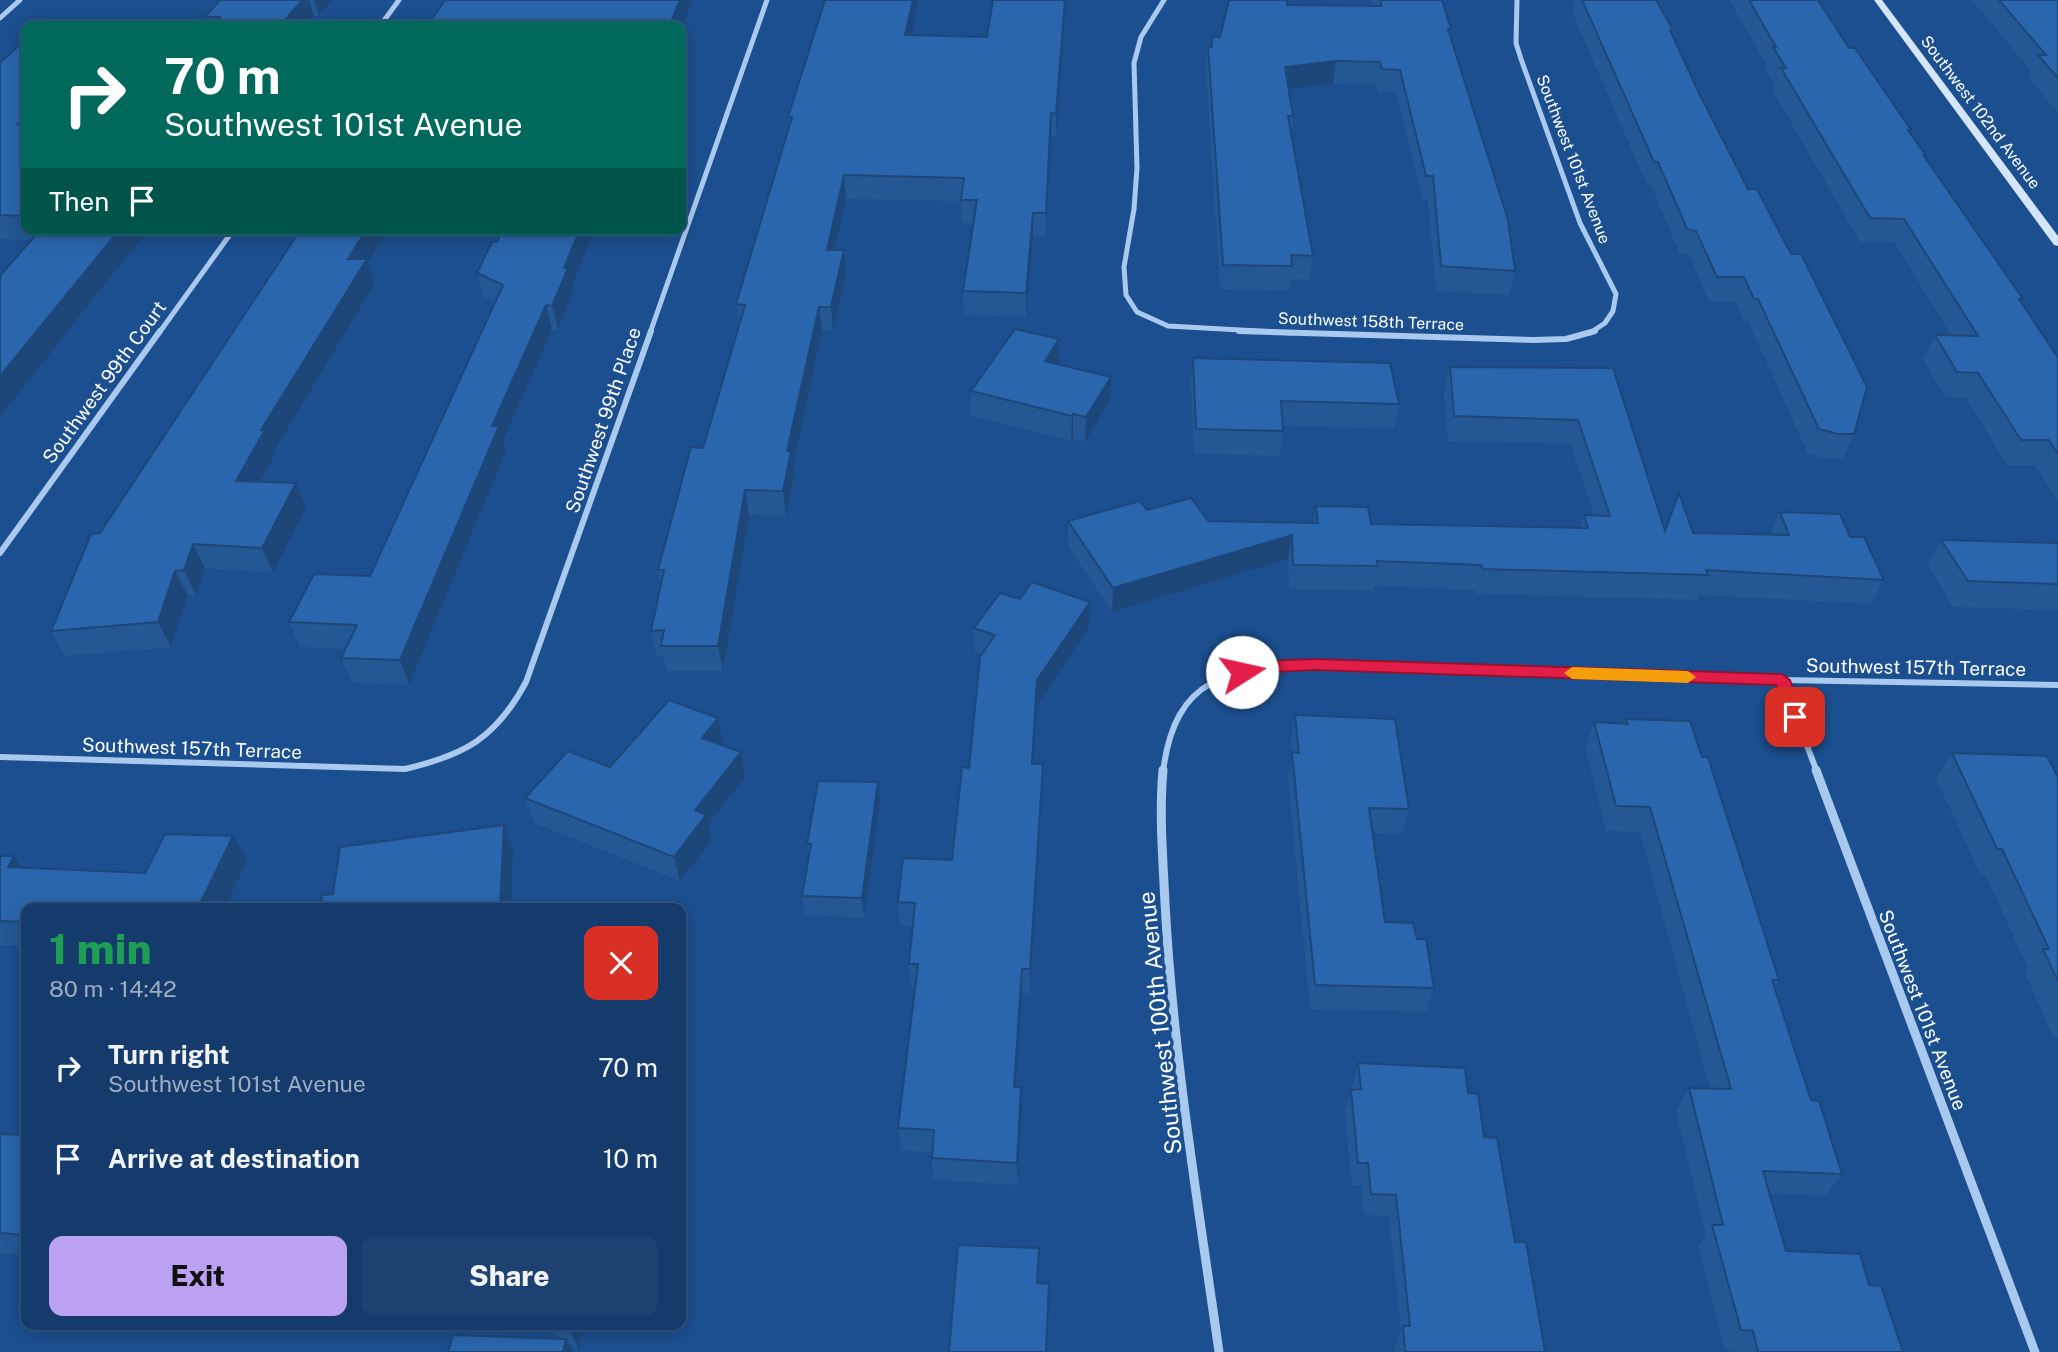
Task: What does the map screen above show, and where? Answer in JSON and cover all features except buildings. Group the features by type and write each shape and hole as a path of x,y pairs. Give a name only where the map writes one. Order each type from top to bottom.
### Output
{"street":[{"path":"0,19 20,0"},
{"path":"384,21 399,0"},
{"name":"Southwest 99th Place","path":"686,231 767,0"},
{"name":"Southwest 158th Terrace","path":"1164,0 1143,29 1135,55 1136,187 1123,276 1125,293 1134,308 1157,322 1190,328 1518,340 1567,338 1589,334 1609,322"},
{"name":"Southwest 101st Avenue","path":"1517,0 1516,43 1521,59 1580,223 1616,294 1616,307 1609,322"},
{"name":"Southwest 102nd Avenue","path":"1878,0 2058,243"},
{"name":"Southwest 99th Court","path":"0,553 230,235"},
{"name":"Southwest 99th Place","path":"383,770 431,764 469,748 495,729 519,699 541,645 685,235"},
{"name":"Southwest 157th Terrace","path":"1191,696 1213,682 1242,672 1275,666 1314,664 1782,680 2058,685"},
{"name":"Southwest 101st Avenue","path":"1782,680 2035,1352"},
{"name":"Southwest 100th Avenue","path":"1191,696 1176,717 1167,742 1163,822 1165,894 1180,1075 1219,1352"},
{"name":"Southwest 157th Terrace","path":"0,757 383,770"}],"slow traffic":[{"path":"1572,673 1688,677"}],"route":[{"path":"1242,672 1275,666 1314,664 1782,680 1795,717"}]}
